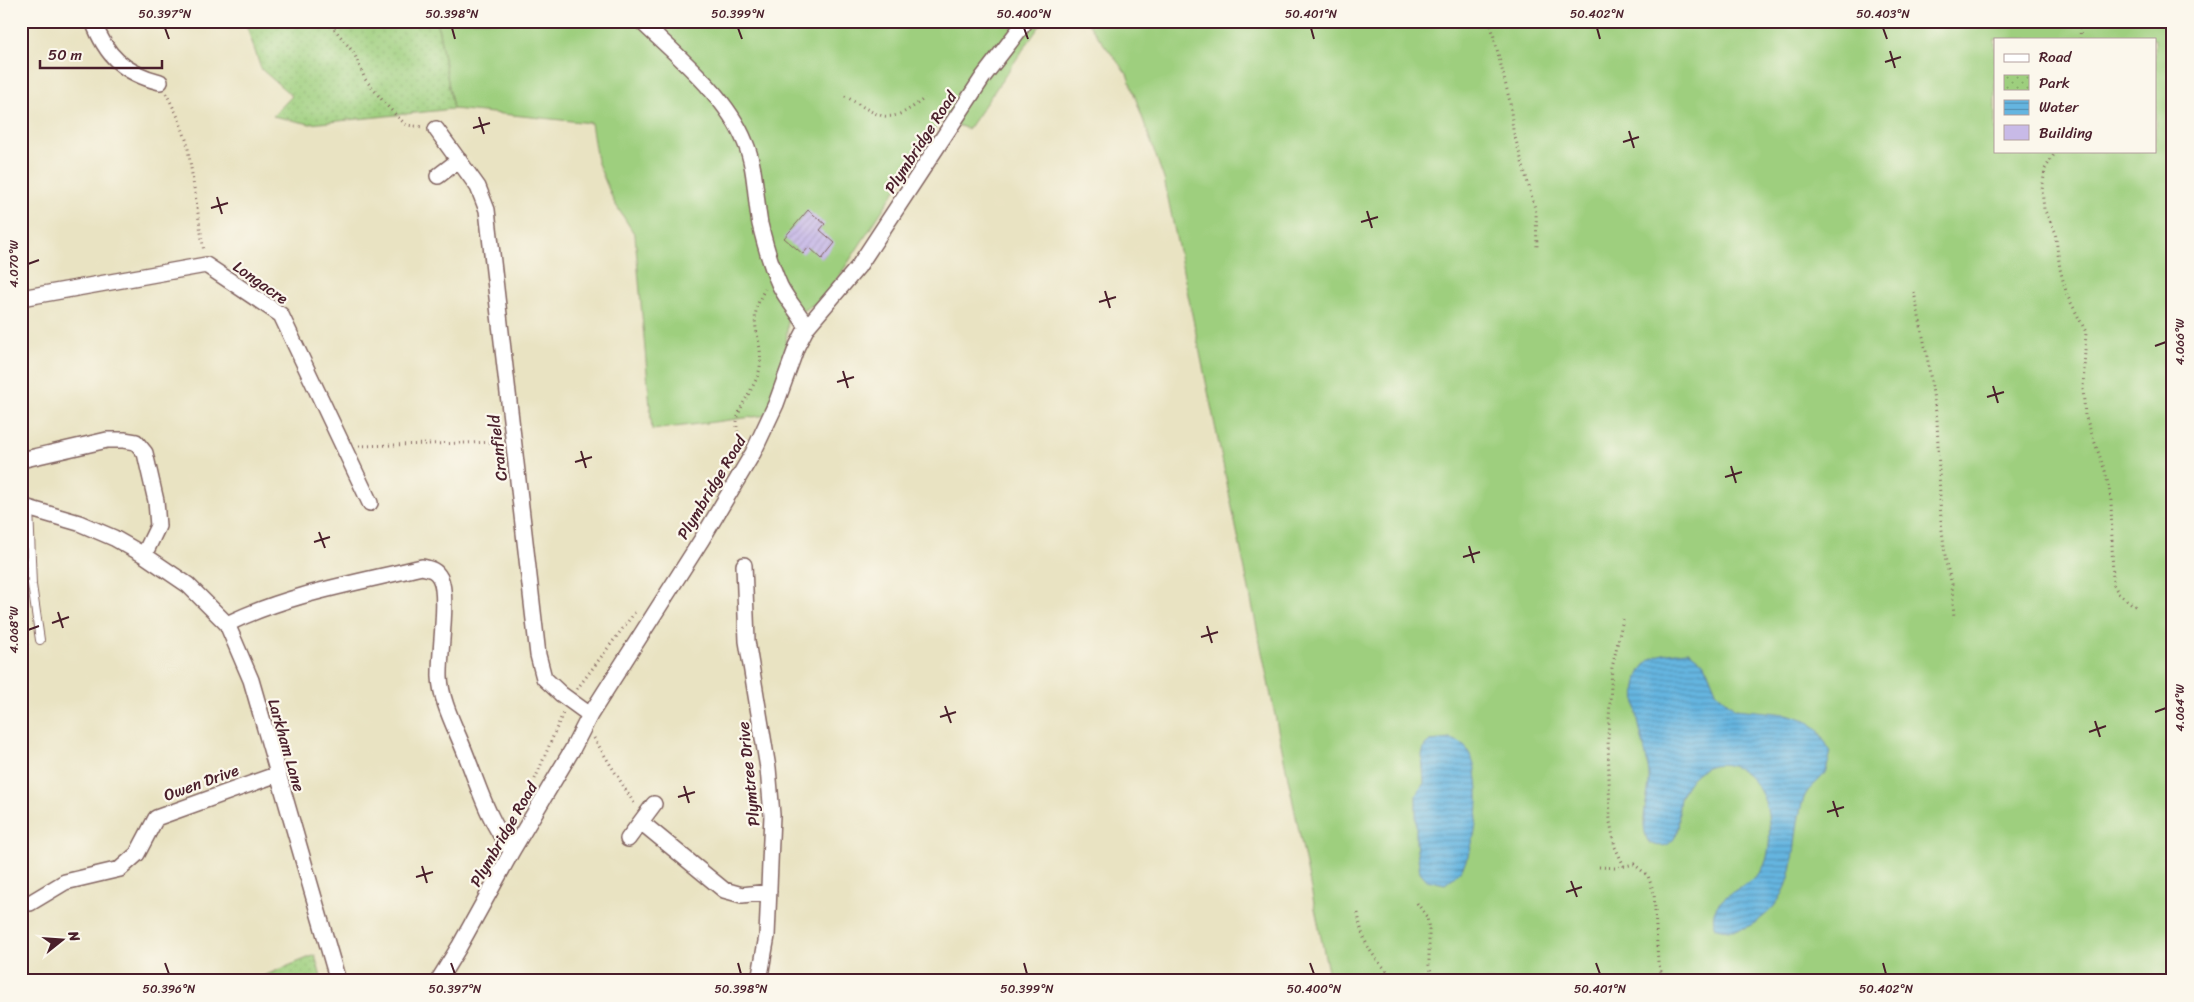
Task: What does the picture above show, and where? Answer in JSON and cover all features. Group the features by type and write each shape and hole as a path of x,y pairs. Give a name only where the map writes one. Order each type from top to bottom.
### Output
{"street":[{"path":"93,21 100,39 117,62 146,78 160,82"},
{"path":"641,21 686,62 710,89 739,129 746,144 760,223 770,261 781,288 807,327"},
{"name":"Plymbridge Road","path":"438,981 459,948 512,851 588,720 702,539 753,452 776,404 796,346 807,327 858,268 983,77 1026,21"},
{"name":"Cranfield","path":"436,129 478,187 487,210 538,655 544,678 588,720"},
{"path":"438,176 459,160"},
{"path":"21,298 206,265"},
{"name":"Longacre","path":"206,265 281,314 370,503"},
{"path":"21,460 107,440 136,442 145,453 156,501 158,526 144,555"},
{"name":"Larkham Lane","path":"25,507 79,523 114,538 144,555 188,585 227,624 251,680 338,981"},
{"name":"Plymtree Drive","path":"744,565 747,641 768,768 772,815 767,936 759,981"},
{"path":"227,624 242,616 318,590 422,567 434,570 441,580 444,598 439,658 440,690 490,818 512,851"},
{"name":"Owen Drive","path":"21,903 30,902 65,882 120,869 128,864 137,854 156,818 278,774"},
{"path":"628,839 654,804"},
{"path":"641,822 724,890 742,895 769,892"}],"lane":[{"path":"25,507 32,585 40,640"}],"path":[{"path":"328,21 354,53 365,79 387,106 406,125 436,129"},
{"path":"1490,21 1510,102 1513,130 1536,212 1537,248"},
{"path":"2080,38 2082,21"},
{"path":"160,82 178,117 187,142 206,265"},
{"path":"846,96 872,113 886,117 898,116 925,98"},
{"path":"2055,152 2045,169 2042,190 2044,209 2055,231 2060,269 2067,296 2086,332 2083,389 2085,416 2105,471 2110,498 2113,584 2119,594 2136,607"},
{"path":"753,452 741,440 738,430 738,413 760,368 754,323 757,306 767,286 777,278"},
{"path":"1914,292 1937,419 1941,522 1946,563 1952,584 1954,618"},
{"path":"343,446 514,441"},
{"path":"1623,619 1612,668 1608,736 1610,822 1615,847 1624,866"},
{"path":"21,638 28,642 24,665 21,668"},
{"path":"532,786 568,700"},
{"path":"588,720 626,789"},
{"path":"1599,867 1634,864 1648,876 1654,893 1658,962 1664,981"},
{"path":"1417,903 1427,917 1429,965 1434,981"},
{"path":"1358,913 1364,941 1379,963 1397,981"}],"green space":[{"path":"245,21 437,21 453,109 310,124 273,116 292,96 261,69"},
{"path":"437,21 1043,21 968,129 942,119 825,298 788,319 786,344 768,415 652,430 635,235 614,202 597,161 591,123 453,109"},
{"path":"1086,21 2173,21 2173,981 1330,981 1164,179 1127,74"},
{"path":"315,955 322,981 251,981"}],"water":[{"path":"1689,651 1705,664 1717,693 1735,709 1787,714 1806,720 1818,730 1831,752 1826,771 1804,798 1799,815 1789,879 1783,893 1773,907 1759,920 1739,929 1716,928 1713,918 1715,909 1720,902 1754,877 1765,864 1770,834 1768,813 1763,797 1755,783 1745,773 1734,767 1722,764 1710,766 1699,772 1689,782 1681,796 1679,821 1673,841 1667,845 1660,846 1649,843 1644,826 1649,775 1637,712 1635,695 1637,680 1643,667 1655,657 1667,653"},
{"path":"1450,739 1461,743 1469,754 1475,768 1478,785 1478,804 1473,841 1468,856 1460,870 1445,884 1427,880 1420,872 1416,843 1416,795 1424,783 1422,755 1425,745 1430,741"}],"building":[{"path":"808,210 825,224 820,230 835,243 822,259 809,247 803,254 784,238"}]}
